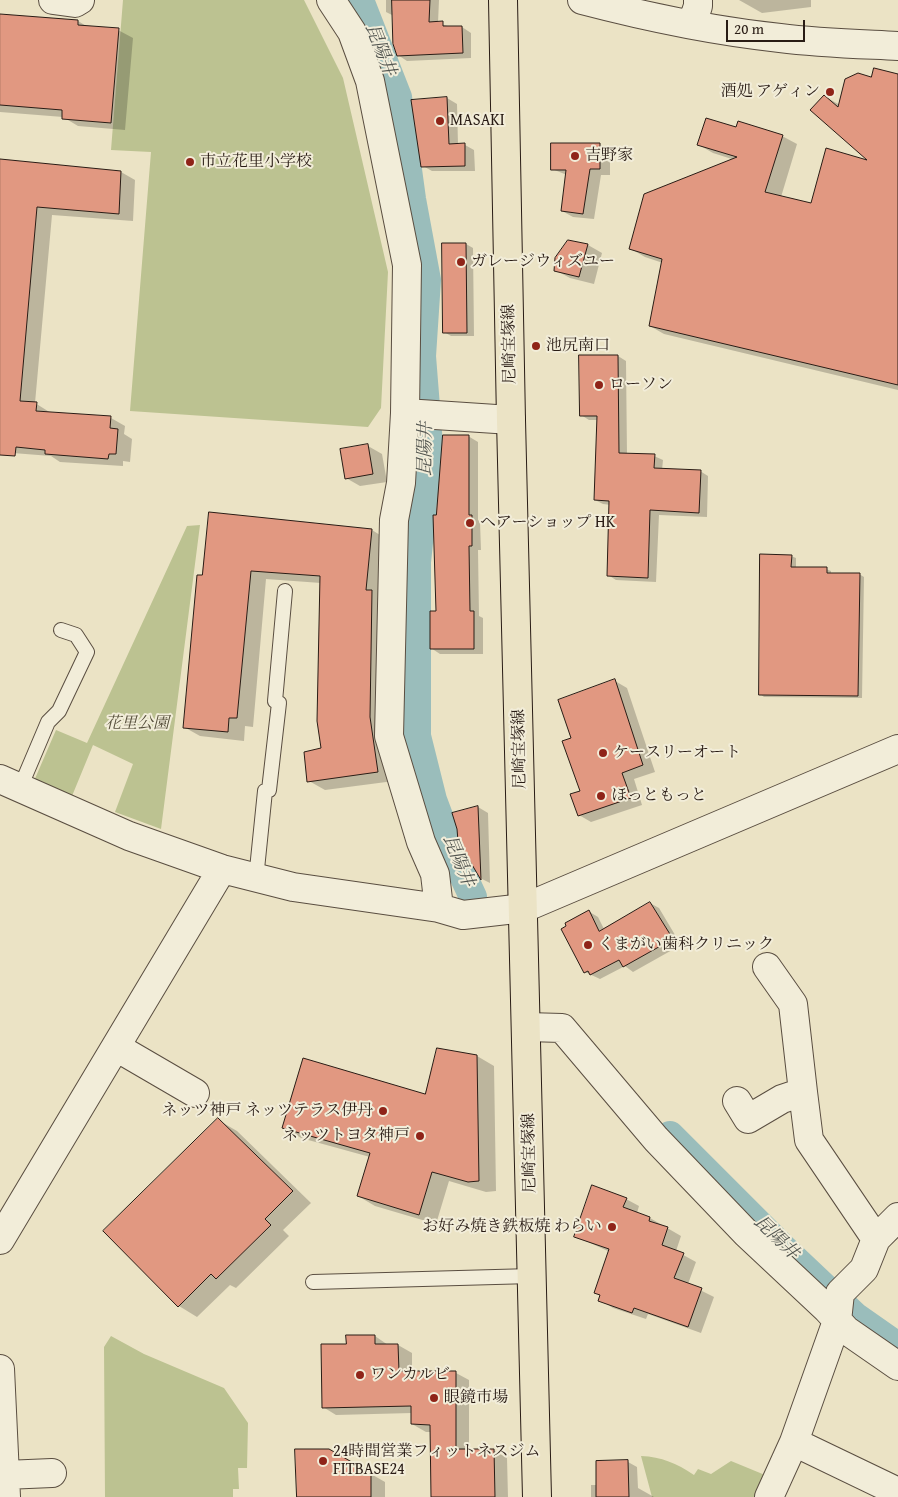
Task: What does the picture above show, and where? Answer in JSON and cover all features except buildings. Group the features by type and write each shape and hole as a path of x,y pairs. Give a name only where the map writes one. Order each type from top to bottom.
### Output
{"main road":[{"name":"尼崎宝塚線","path":"503,0 511,420 538,1497"}],"street":[{"path":"53,0 76,3 80,0"},
{"path":"331,0 352,32 370,81 407,265 400,483 394,520 389,736 421,842 435,874 439,908"},
{"path":"582,0 634,14 695,12 782,39 898,46"},
{"path":"401,413 511,420"},
{"path":"6,784 129,836 256,879 293,888 439,908 463,915 524,908 898,749"},
{"path":"0,1240 222,869"},
{"path":"767,967 795,993 793,1004 809,1140 876,1239"},
{"path":"527,1027 562,1028 656,1139 846,1330 898,1366"},
{"path":"116,1047 195,1093"},
{"path":"737,1101 748,1119 782,1098 803,1092"},
{"path":"769,1497 794,1442 837,1321 840,1293 864,1270 876,1239 898,1217"},
{"path":"0,1369 6,1486 52,1473"},
{"path":"794,1442 898,1492"}],"lane":[{"path":"256,879 265,790 269,790 280,702 275,701 285,590"},
{"path":"6,784 48,722 59,711 87,652 76,635 61,630"},
{"path":"314,1282 532,1276"}],"green space":[{"path":"123,0 304,0 343,78 388,272 381,408 368,427 130,411 151,152 111,150"},
{"name":"花里公園","path":"200,525 161,829 115,812 133,764 93,745 72,796 34,781 56,730 87,743 187,526"},
{"path":"111,1336 144,1354 224,1388 248,1423 247,1468 238,1468 239,1489 233,1489 233,1497 105,1497 104,1347"},
{"path":"641,1456 669,1461 694,1475 698,1469 711,1474 731,1461 765,1475 757,1497 652,1497"}],"waterway":[{"name":"昆陽井","path":"360,0 398,97 412,199 427,280 422,356 429,445 417,562 417,736 433,800 454,856 473,897"},
{"name":"昆陽井","path":"670,1135 782,1247 855,1316 898,1346"}],"place":[{"name":"酒処 アゲィン","path":"830,92"},
{"name":"MASAKI","path":"440,121"},
{"name":"吉野家","path":"575,156"},
{"name":"市立花里小学校","path":"190,162"},
{"name":"ガレージウィズユー","path":"461,262"},
{"name":"池尻南口","path":"536,346"},
{"name":"ローソン","path":"599,385"},
{"name":"ヘアーショップ HK","path":"470,523"},
{"name":"ケースリーオート","path":"603,753"},
{"name":"ほっともっと","path":"601,796"},
{"name":"くまがい歯科クリニック","path":"588,945"},
{"name":"ネッツ神戸 ネッツテラス伊丹","path":"383,1111"},
{"name":"ネッツトヨタ神戸","path":"420,1136"},
{"name":"お好み焼き鉄板焼 わらい","path":"612,1227"},
{"name":"ワンカルビ","path":"360,1375"},
{"name":"眼鏡市場","path":"434,1398"},
{"name":"24時間営業フィットネスジム FITBASE24","path":"323,1461"}]}
